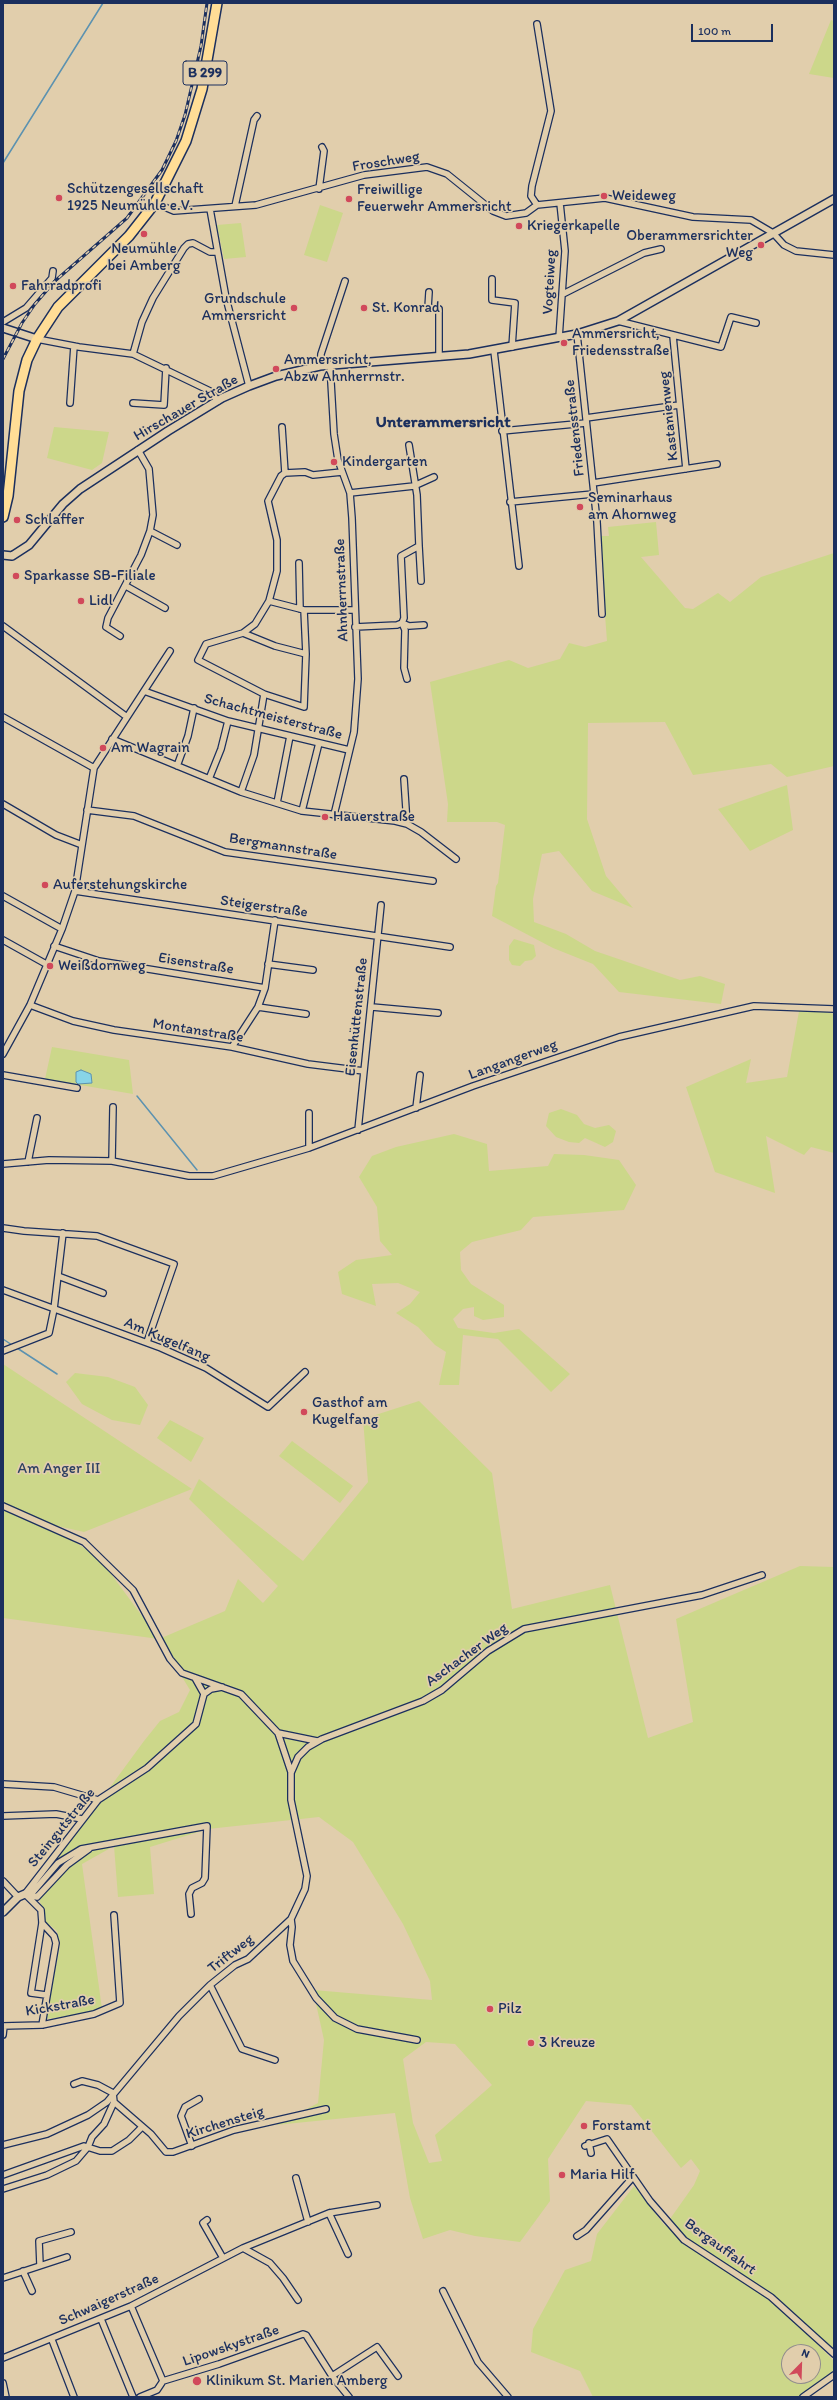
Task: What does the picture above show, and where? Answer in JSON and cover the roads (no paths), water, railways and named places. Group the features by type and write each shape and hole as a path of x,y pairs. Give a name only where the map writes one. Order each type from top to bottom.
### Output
{"main road":[{"name":"B 299","path":"3,517 8,496 19,391 27,360 48,320 68,295 129,236 155,203 178,160 186,141 202,89 217,3"}],"street":[{"path":"537,24 551,111 532,186 531,196 537,205 560,203 586,198 615,200 693,217 751,220 773,233 784,245 796,252 834,256"},
{"path":"235,206 254,120 257,116"},
{"path":"319,189 324,151 322,147"},
{"name":"Froschweg","path":"155,203 174,211 256,205 319,189 364,175 427,167 447,174 493,212 506,216 526,213 537,205"},
{"name":"Hirschauer Straße","path":"3,555 12,556 30,545 63,504 80,489 138,450 218,401 249,386 276,376 320,366 439,357 494,351 577,334 618,321 834,199"},
{"name":"Vogteiweg","path":"559,338 563,294 565,233 560,203"},
{"path":"210,209 226,298 249,386"},
{"path":"133,354 142,322 153,298 184,248 188,244 193,243 210,252 217,252"},
{"path":"563,294 644,253 660,249"},
{"path":"3,322 26,308 52,278 53,271"},
{"path":"492,278 492,300 515,303 512,347"},
{"path":"320,366 321,354 345,281"},
{"path":"429,292 428,308 439,309 439,357"},
{"path":"618,321 721,347 730,317 756,323"},
{"path":"3,328 37,339 74,346 133,354 166,368 210,391 218,401"},
{"name":"Friedensstraße","path":"577,334 597,522 602,614"},
{"name":"Kastanienweg","path":"673,336 686,469"},
{"path":"70,403 74,346"},
{"path":"494,351 510,502 519,566"},
{"name":"Ahnherrnstraße","path":"330,365 334,434 342,472 350,493 358,679 354,732 334,815"},
{"path":"134,403 164,405 166,368"},
{"path":"502,431 586,420 679,405"},
{"path":"282,427 285,473"},
{"path":"409,445 414,486 417,495 421,581"},
{"path":"120,636 106,627 108,618 126,586 150,531 153,515 149,468 138,450"},
{"path":"593,483 717,464"},
{"path":"299,563 306,654 304,707 264,694 198,660 206,644 244,633 254,624 269,601 277,571 277,540 268,501 281,476 285,473 305,472 313,475 342,472"},
{"path":"350,493 414,486 434,477"},
{"path":"510,502 593,494"},
{"path":"150,531 176,545"},
{"path":"355,627 397,626 402,623 404,618 401,556 419,546"},
{"path":"126,586 164,608"},
{"path":"269,601 302,610 354,610"},
{"path":"402,623 409,626 424,626"},
{"path":"402,623 405,630 404,668 407,679"},
{"path":"3,626 127,717"},
{"path":"244,633 275,646 306,654"},
{"path":"3,1052 30,1005 62,929 75,892 94,768 170,651"},
{"name":"Schachtmeisterstraße","path":"144,691 228,720 349,750"},
{"path":"241,792 254,754 264,694"},
{"path":"177,766 188,736 194,708"},
{"path":"3,717 94,768"},
{"path":"209,779 221,749 228,720"},
{"path":"277,803 290,736"},
{"path":"112,739 241,792 302,811 407,824 421,832 456,859"},
{"path":"302,811 319,743"},
{"path":"404,779 407,824"},
{"path":"3,804 56,835 82,845"},
{"name":"Bergmannstraße","path":"87,810 134,816 225,852 433,881"},
{"name":"Steigerstraße","path":"75,892 377,935 450,948"},
{"path":"3,896 62,929"},
{"name":"Eisenhüttenstraße","path":"358,1130 372,1007 380,905"},
{"path":"232,1047 258,1007 265,988 275,920"},
{"path":"3,940 46,964"},
{"name":"Eisenstraße","path":"54,946 99,961 265,988"},
{"path":"268,964 313,970"},
{"name":"Montanstraße","path":"30,1005 72,1021 100,1027 232,1047 308,1064 364,1071"},
{"name":"Langangerweg","path":"3,1164 49,1160 112,1161 189,1176 213,1176 309,1148 556,1056 619,1037 754,1006 834,1009"},
{"path":"258,1007 306,1014"},
{"path":"372,1007 438,1013"},
{"path":"3,1075 77,1088"},
{"path":"416,1108 420,1075"},
{"path":"112,1161 113,1107"},
{"path":"309,1113 309,1148"},
{"path":"28,1162 37,1118"},
{"path":"3,1228 24,1231 97,1236 174,1264 146,1342"},
{"path":"3,1351 49,1333 54,1309 63,1233"},
{"path":"58,1276 103,1293"},
{"name":"Am Kugelfang","path":"3,1290 146,1342 206,1368 268,1407 305,1372"},
{"path":"3,1506 84,1542 133,1590 170,1659 182,1673 241,1694 278,1732 291,1772"},
{"name":"Aschacher Weg","path":"294,1812 291,1800 291,1772 298,1757 317,1741 423,1701 442,1690 488,1651 524,1629 702,1594 762,1575"},
{"path":"195,1678 204,1694 211,1690 223,1687"},
{"name":"Steingutstraße","path":"3,1912 21,1895 98,1800 146,1768 196,1724 204,1694"},
{"path":"278,1732 317,1741"},
{"path":"3,1784 54,1787 98,1800"},
{"name":"Triftweg","path":"3,2145 47,2134 88,2115 107,2102 179,2016 210,1985 235,1965 248,1959 291,1918 305,1889 307,1876 294,1812"},
{"path":"3,1816 56,1814 82,1819"},
{"name":"Steingutstraße","path":"21,1895 33,1892 58,1863 81,1849 96,1845 158,1836 207,1826 205,1878 202,1883 192,1888 189,1894 191,1914"},
{"path":"3,1881 41,1910 42,1923 31,1993 46,1995"},
{"name":"Kickstraße","path":"3,2026 42,2025 94,2014 120,2003 114,1915"},
{"path":"291,1918 292,1927 290,1946 293,1961 316,1998 335,2018 356,2029 417,2040"},
{"path":"42,1923 54,1936 56,1943 42,2025"},
{"path":"210,1985 242,2049 275,2060"},
{"path":"3,2026 3,2035"},
{"path":"3,2189 47,2175 76,2161 88,2148 92,2137 104,2124 114,2102 113,2093 98,2085 82,2080 74,2084"},
{"path":"192,2146 181,2116 185,2107 199,2099"},
{"name":"Kirchensteig","path":"114,2102 142,2127 166,2152 173,2152 192,2146 234,2130 326,2109"},
{"path":"3,2175 84,2146 100,2151 112,2151 129,2140 142,2127"},
{"name":"Bergauffahrt","path":"590,2153 587,2144 607,2139 633,2178 665,2219 684,2240 771,2298 834,2354"},
{"path":"296,2178 308,2222"},
{"path":"577,2236 586,2230 633,2178"},
{"name":"Schwaigerstraße","path":"3,2358 52,2340 131,2306 243,2248 329,2213 377,2205"},
{"path":"329,2213 348,2254"},
{"path":"207,2220 202,2223 223,2258"},
{"path":"40,2265 39,2241 71,2232"},
{"path":"243,2248 270,2263 298,2300"},
{"path":"3,2278 67,2257"},
{"path":"23,2271 32,2291"},
{"path":"443,2291 478,2362 508,2397"},
{"path":"131,2306 163,2381 157,2390 140,2397"},
{"path":"100,2319 133,2397"},
{"name":"Lipowskystraße","path":"163,2381 303,2334 306,2335 332,2376"},
{"path":"52,2340 74,2397"},
{"path":"349,2397 332,2376 377,2347 398,2376"},
{"path":"803,2397 834,2375"},
{"path":"3,2383 6,2397"}],"water":[{"path":"81,1070 91,1074 92,1083 78,1084 76,1082 76,1072"}],"waterway":[{"path":"3,163 103,3"},
{"path":"137,1096 197,1170"},
{"path":"3,1339 12,1345"},
{"path":"17,1348 57,1374"}],"railway":[{"path":"3,359 22,323 35,304 55,281 127,218 162,170 176,141 185,115 201,46 207,3"}],"place":[{"name":"Weideweg","path":"604,196"},
{"name":"Schützengesellschaft 1925 Neumühle e.V.","path":"59,198"},
{"name":"Freiwillige Feuerwehr Ammersricht","path":"349,199"},
{"name":"Kriegerkapelle","path":"519,226"},
{"name":"Neumühle bei Amberg","path":"144,234"},
{"name":"Oberammersrichter Weg","path":"761,245"},
{"name":"Fahrradprofi","path":"13,286"},
{"name":"Grundschule Ammersricht","path":"294,308"},
{"name":"St. Konrad","path":"364,308"},
{"name":"Ammersricht, Friedensstraße","path":"564,343"},
{"name":"Ammersricht, Abzw Ahnherrnstr.","path":"276,369"},
{"name":"Kindergarten","path":"334,462"},
{"name":"Seminarhaus am Ahornweg","path":"580,507"},
{"name":"Schlaffer","path":"17,520"},
{"name":"Sparkasse SB-Filiale","path":"16,576"},
{"name":"Lidl","path":"81,601"},
{"name":"Am Wagrain","path":"103,748"},
{"name":"Hauerstraße","path":"325,817"},
{"name":"Auferstehungskirche","path":"45,885"},
{"name":"Weißdornweg","path":"50,966"},
{"name":"Gasthof am Kugelfang","path":"304,1412"},
{"name":"Pilz","path":"490,2009"},
{"name":"3 Kreuze","path":"531,2043"},
{"name":"Forstamt","path":"584,2126"},
{"name":"Maria Hilf","path":"562,2175"},
{"name":"Klinikum St. Marien Amberg","path":"197,2381"}],"district":[{"name":"Unterammersricht","path":"443,423"}],"park label":[{"name":"Am Anger III","path":"59,1469"}]}
